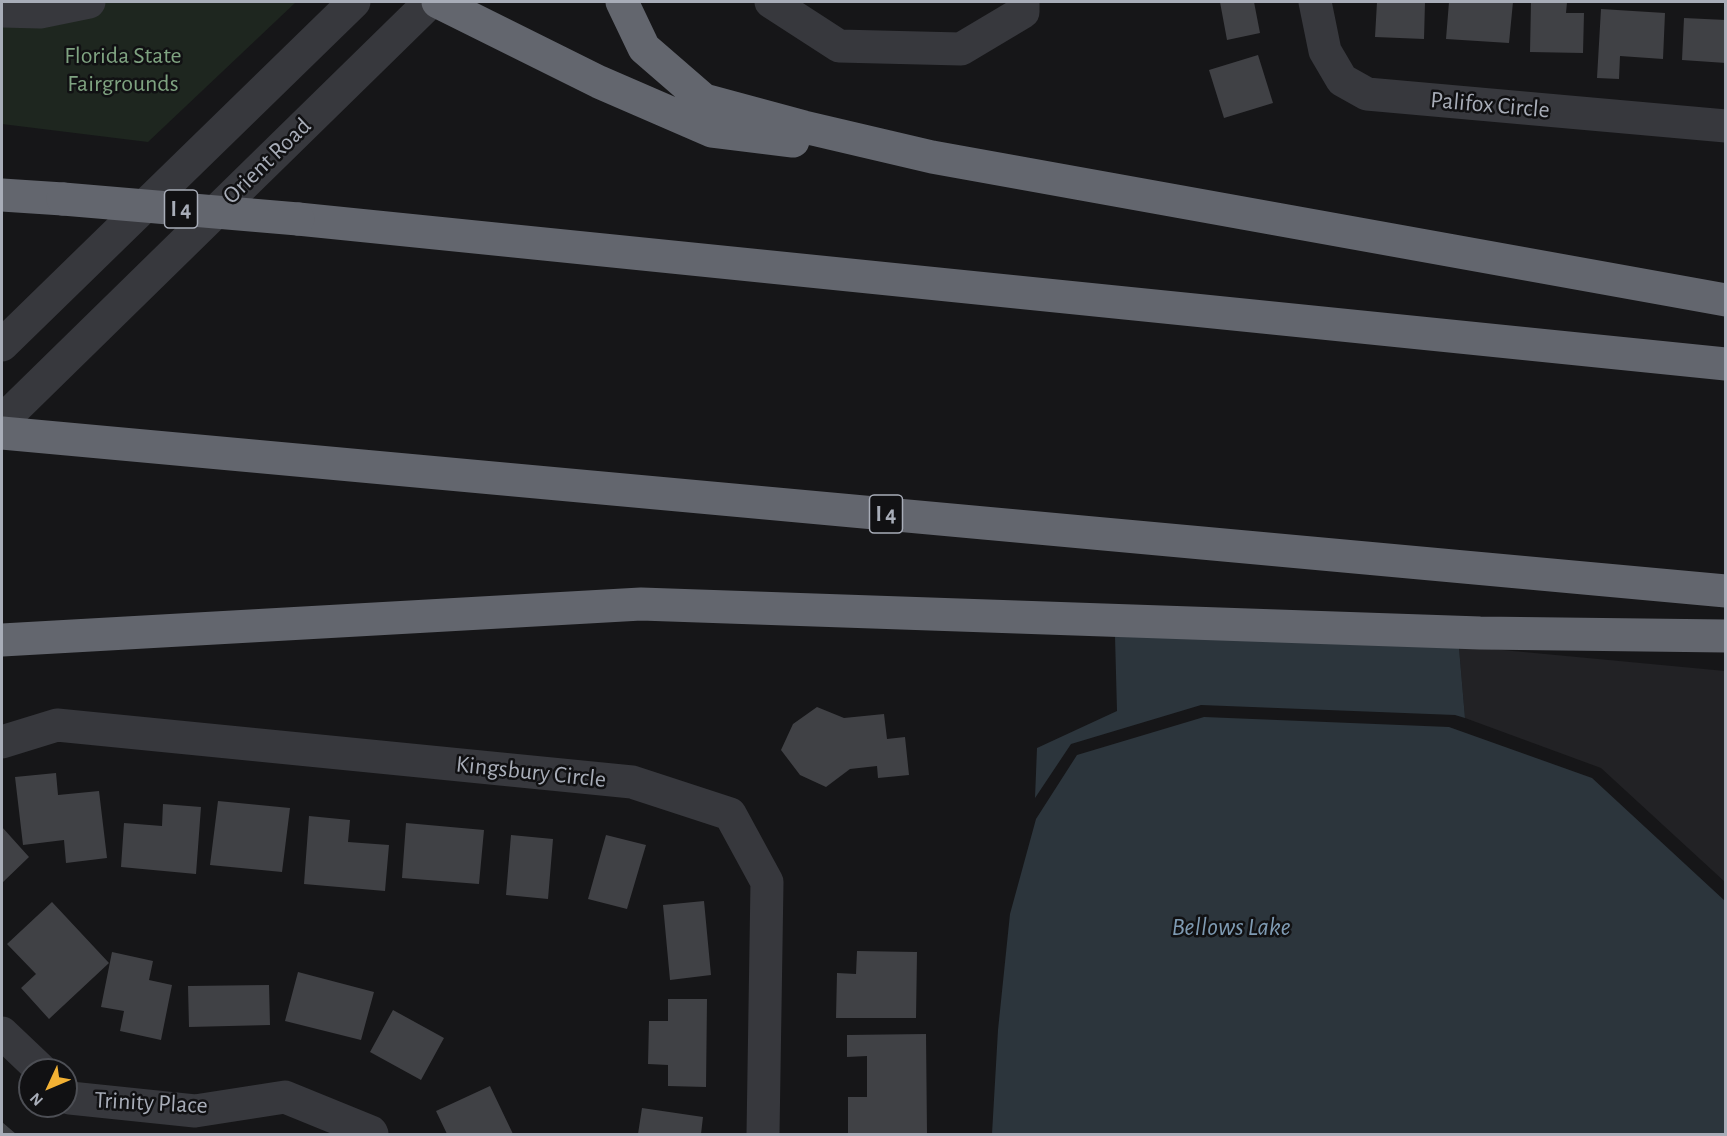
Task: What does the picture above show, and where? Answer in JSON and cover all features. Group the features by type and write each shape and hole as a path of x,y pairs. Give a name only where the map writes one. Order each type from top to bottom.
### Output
{"highway":[{"path":"438,2 599,82 712,131 932,157"},
{"path":"622,2 644,48 704,100 804,127 932,157 1725,300"},
{"name":"I 4","path":"2,195 298,219 1725,364"},
{"name":"I 4","path":"2,434 1725,591"},
{"path":"2,640 641,604 1480,633 1725,636"}],"street":[{"path":"2,11 40,12 89,2"},
{"path":"2,345 354,2"},
{"name":"Orient Road","path":"2,421 430,2"},
{"path":"771,2 839,46 961,49 1023,12 1023,2"},
{"name":"Palifox Circle","path":"1315,2 1325,51 1342,80 1367,94 1725,126"},
{"name":"Kingsbury Circle","path":"2,742 57,725 69,726 632,782 730,814 767,882 763,1134"},
{"path":"2,1033 28,1058"},
{"name":"Trinity Place","path":"78,1099 195,1111 285,1097 372,1134"}],"shaded area":[{"path":"1459,648 1492,649 1725,671 1725,882 1601,768 1465,718"}],"green space":[{"name":"Florida State Fairgrounds","path":"2,2 296,2 148,142 2,124"}],"water":[{"path":"1115,636 1459,648 1465,718 1455,715 1201,705 1071,744 1035,798 1037,748 1117,711"},
{"name":"Bellows Lake","path":"1204,717 1449,727 1592,778 1725,901 1725,1134 992,1134 998,1030 1010,914 1036,819 1077,755"}],"building":[{"path":"1220,2 1254,2 1260,33 1227,40"},
{"path":"1377,2 1425,2 1424,39 1375,37"},
{"path":"1449,2 1513,2 1509,43 1446,39"},
{"path":"1531,2 1567,2 1566,13 1584,13 1583,53 1530,52"},
{"path":"1601,9 1665,13 1663,59 1620,56 1619,79 1597,78"},
{"path":"1684,18 1726,20 1726,63 1682,60"},
{"path":"1258,55 1273,103 1224,118 1209,70"},
{"path":"817,707 844,718 884,714 887,739 905,737 909,775 878,778 877,766 850,769 826,787 800,775 781,750 793,724"},
{"path":"56,773 58,795 99,791 107,858 66,863 64,840 23,845 15,777"},
{"path":"218,801 290,808 282,872 210,865"},
{"path":"163,804 201,807 196,874 121,867 124,823 162,826"},
{"path":"309,816 350,820 348,842 389,845 385,891 304,884"},
{"path":"406,823 484,830 479,884 402,878"},
{"path":"2,827 29,857 2,883"},
{"path":"511,835 553,839 548,899 506,895"},
{"path":"606,835 646,845 627,909 588,899"},
{"path":"704,901 711,975 670,980 663,905"},
{"path":"52,902 109,963 49,1019 21,988 36,974 7,944"},
{"path":"857,951 917,952 916,1018 836,1018 837,973 856,974"},
{"path":"112,952 153,961 149,980 172,985 161,1040 120,1031 124,1011 101,1007"},
{"path":"298,972 374,992 361,1040 285,1021"},
{"path":"269,985 270,1025 189,1027 188,986"},
{"path":"668,999 707,999 706,1087 668,1086 668,1065 648,1064 649,1021 668,1021"},
{"path":"393,1010 444,1038 421,1080 370,1052"},
{"path":"926,1034 927,1134 848,1134 848,1097 867,1097 867,1056 847,1057 847,1035"},
{"path":"490,1086 513,1134 447,1134 436,1111"},
{"path":"642,1108 703,1117 701,1134 638,1134"},
{"path":"2,1122 16,1134 2,1134"}]}
